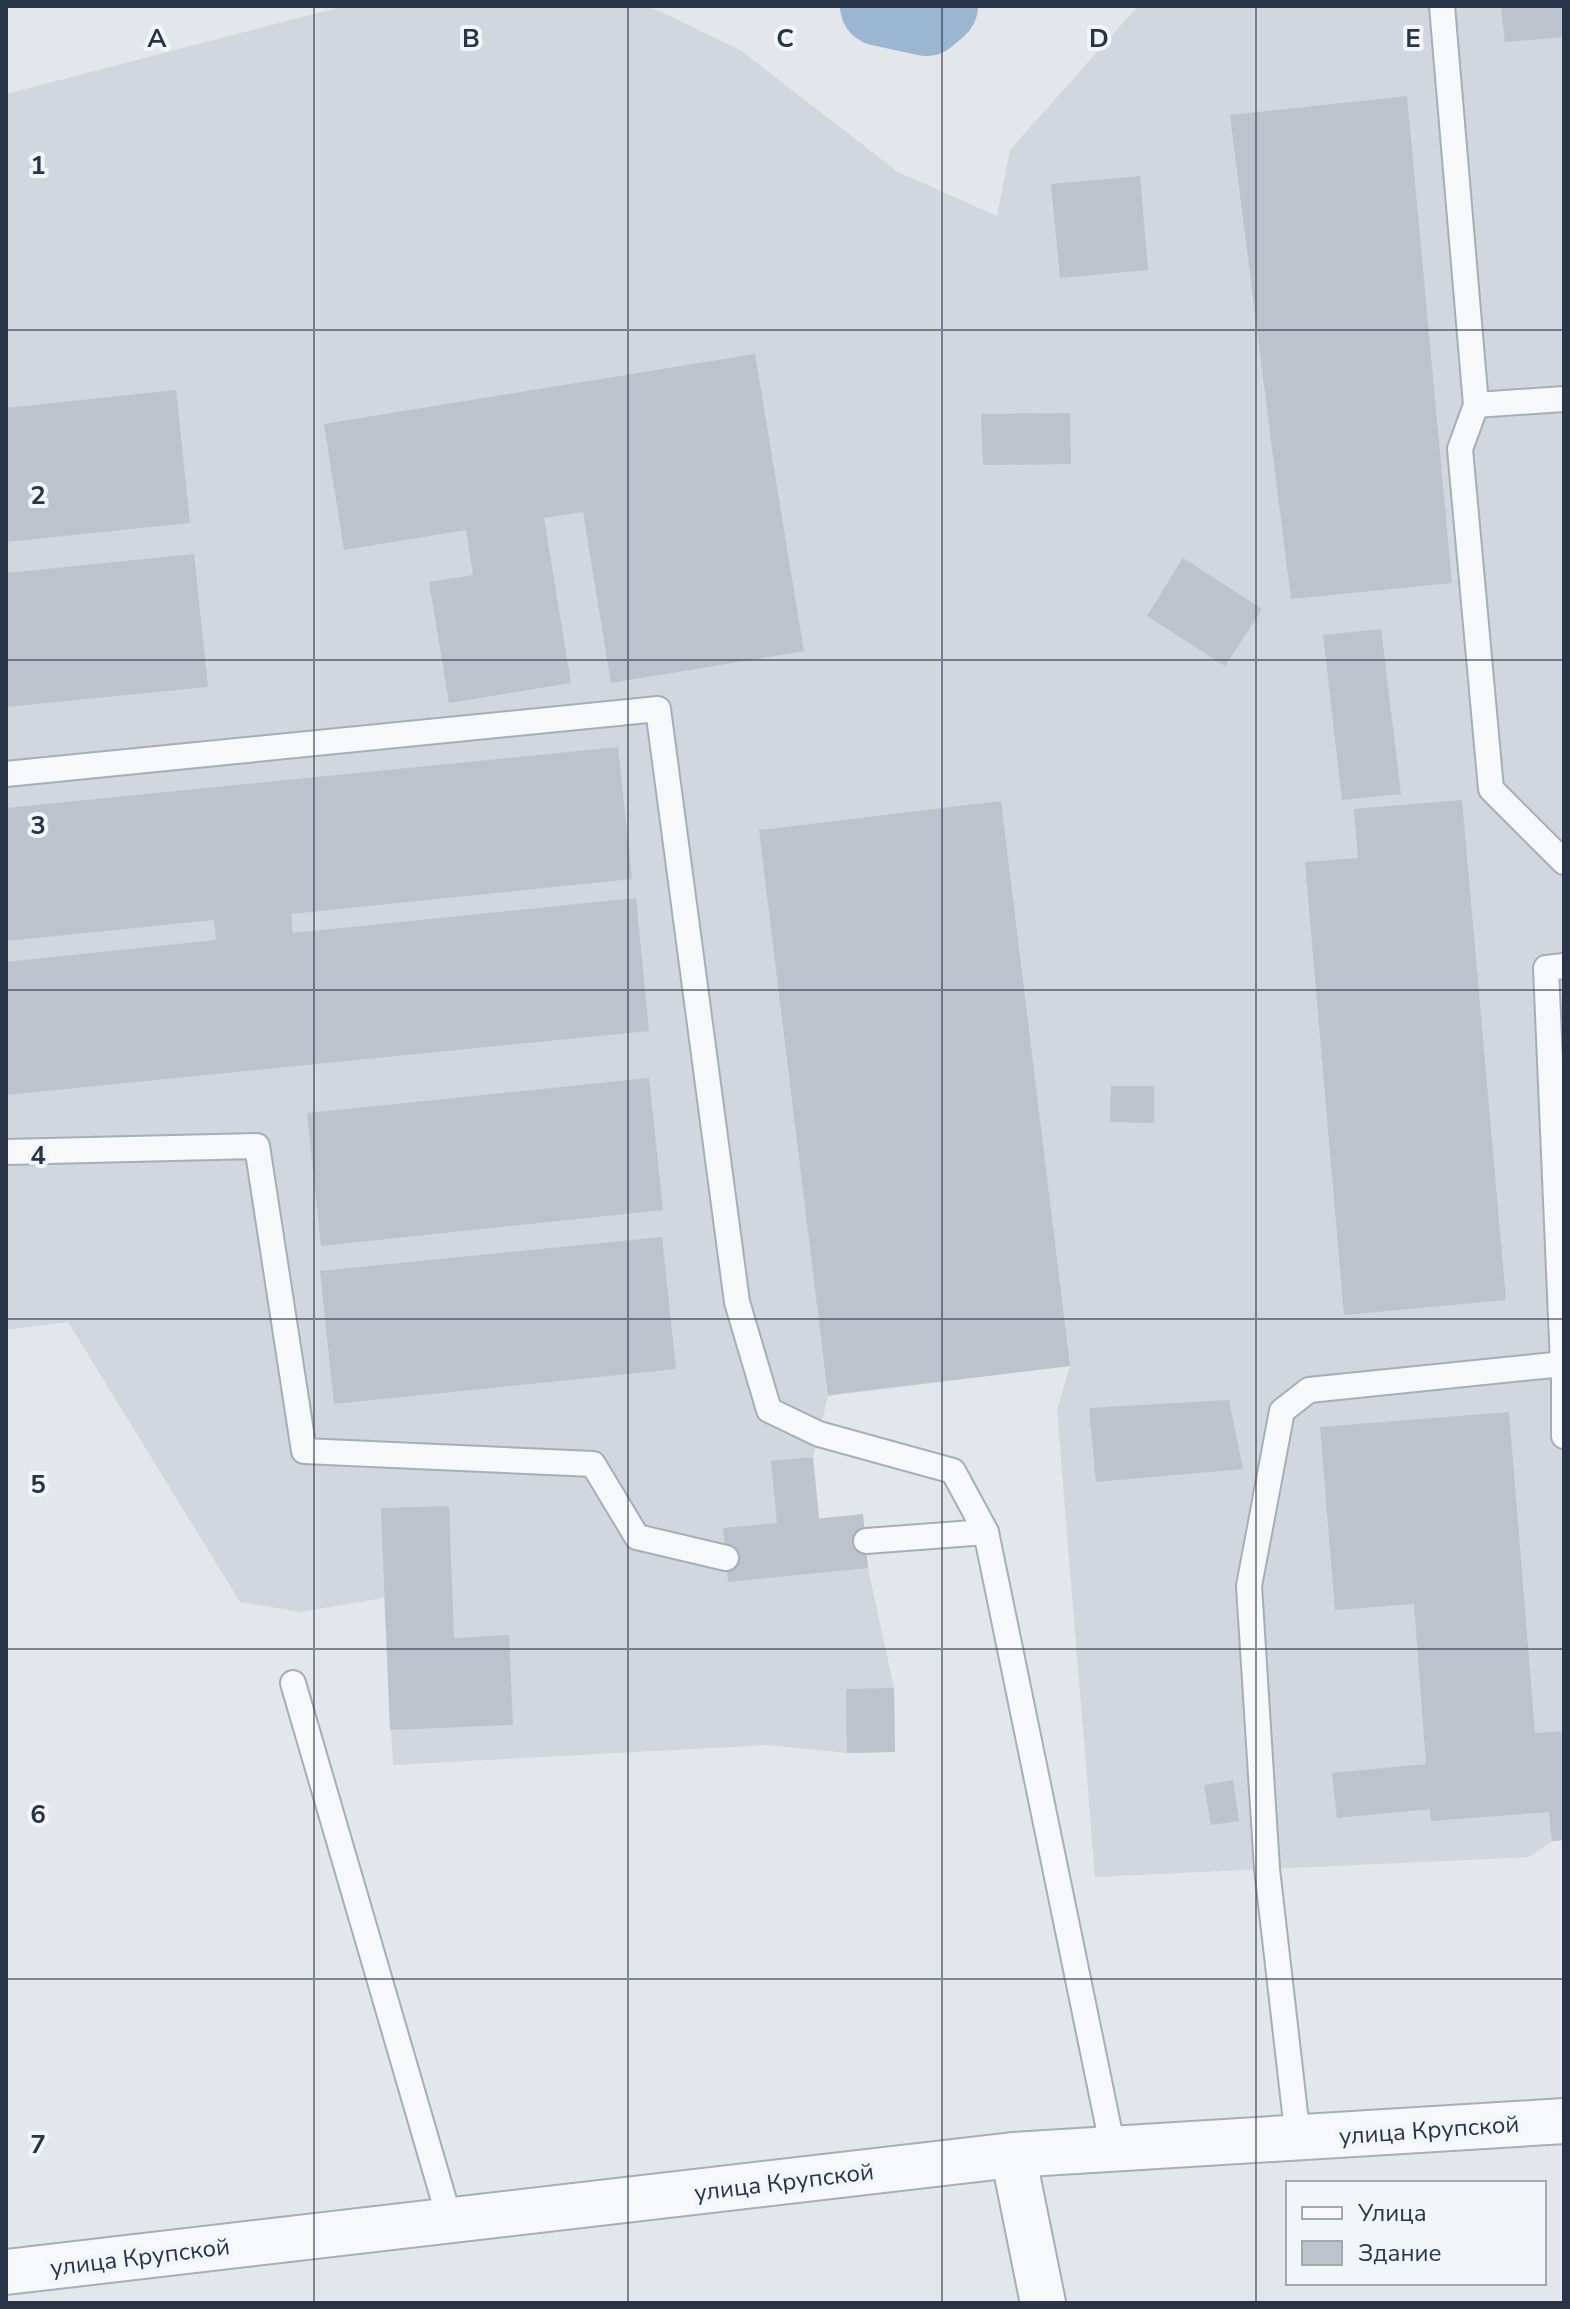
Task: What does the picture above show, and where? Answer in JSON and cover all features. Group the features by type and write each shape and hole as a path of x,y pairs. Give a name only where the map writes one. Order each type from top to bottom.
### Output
{"street":[{"name":"улица Крупской","path":"6,2272 1013,2155 1564,2121"},
{"path":"1013,2155 1043,2303"}],"lane":[{"path":"1442,6 1476,405 1460,449 1491,789 1564,862"},
{"path":"1476,405 1564,399"},
{"path":"6,774 658,709 737,1302 769,1410 819,1434 953,1471 986,1532 1113,2149"},
{"path":"1564,966 1546,968 1564,1364 1564,1436"},
{"path":"6,1152 257,1146 304,1451 593,1464 637,1537 726,1558"},
{"path":"1298,2139 1267,1869 1249,1586 1282,1411 1309,1390 1564,1364"},
{"path":"866,1541 986,1532"},
{"path":"293,1683 450,2221"}],"shaded area":[{"path":"361,6 644,6 740,50 898,172 997,216 1010,150 1138,6 1564,6 1564,1840 1552,1841 1529,1857 1095,1877 1057,1410 1070,1366 828,1396 813,1457 819,1518 863,1514 868,1568 894,1688 895,1752 847,1753 768,1745 393,1765 384,1598 301,1612 240,1602 68,1322 6,1330 6,94 333,9"}],"building":[{"path":"1501,6 1564,6 1564,37 1505,42"},
{"path":"1407,96 1452,583 1291,599 1230,115"},
{"path":"1140,176 1148,270 1060,278 1051,184"},
{"path":"755,354 804,651 611,683 583,512 544,518 571,683 449,703 429,582 473,575 466,530 344,550 324,424"},
{"path":"176,390 190,523 6,542 6,408"},
{"path":"1070,413 1071,464 983,465 981,414"},
{"path":"194,554 208,687 6,707 6,573"},
{"path":"1183,558 1262,609 1225,666 1147,616"},
{"path":"1381,629 1401,794 1342,800 1323,635"},
{"path":"618,747 632,879 291,914 293,933 636,898 649,1031 6,1095 6,962 216,940 214,920 6,941 6,808"},
{"path":"1462,800 1506,1300 1344,1315 1305,862 1358,858 1354,809"},
{"path":"1001,801 1070,1366 828,1395 759,830"},
{"path":"649,1078 663,1210 321,1246 307,1113"},
{"path":"1111,1086 1154,1086 1154,1123 1110,1122"},
{"path":"662,1237 676,1369 334,1404 320,1271"},
{"path":"1229,1400 1243,1469 1096,1482 1089,1408"},
{"path":"1509,1412 1535,1733 1564,1731 1564,1840 1552,1841 1549,1812 1431,1821 1430,1809 1337,1818 1332,1773 1426,1764 1414,1604 1335,1610 1320,1427"},
{"path":"813,1457 819,1519 863,1514 868,1568 728,1582 723,1528 777,1523 771,1461"},
{"path":"449,1506 454,1638 509,1635 513,1725 390,1730 381,1508"},
{"path":"894,1688 895,1752 847,1753 846,1689"},
{"path":"1233,1780 1239,1821 1211,1825 1204,1785"}],"waterway":[{"path":"880,6 926,16 938,6"}]}
